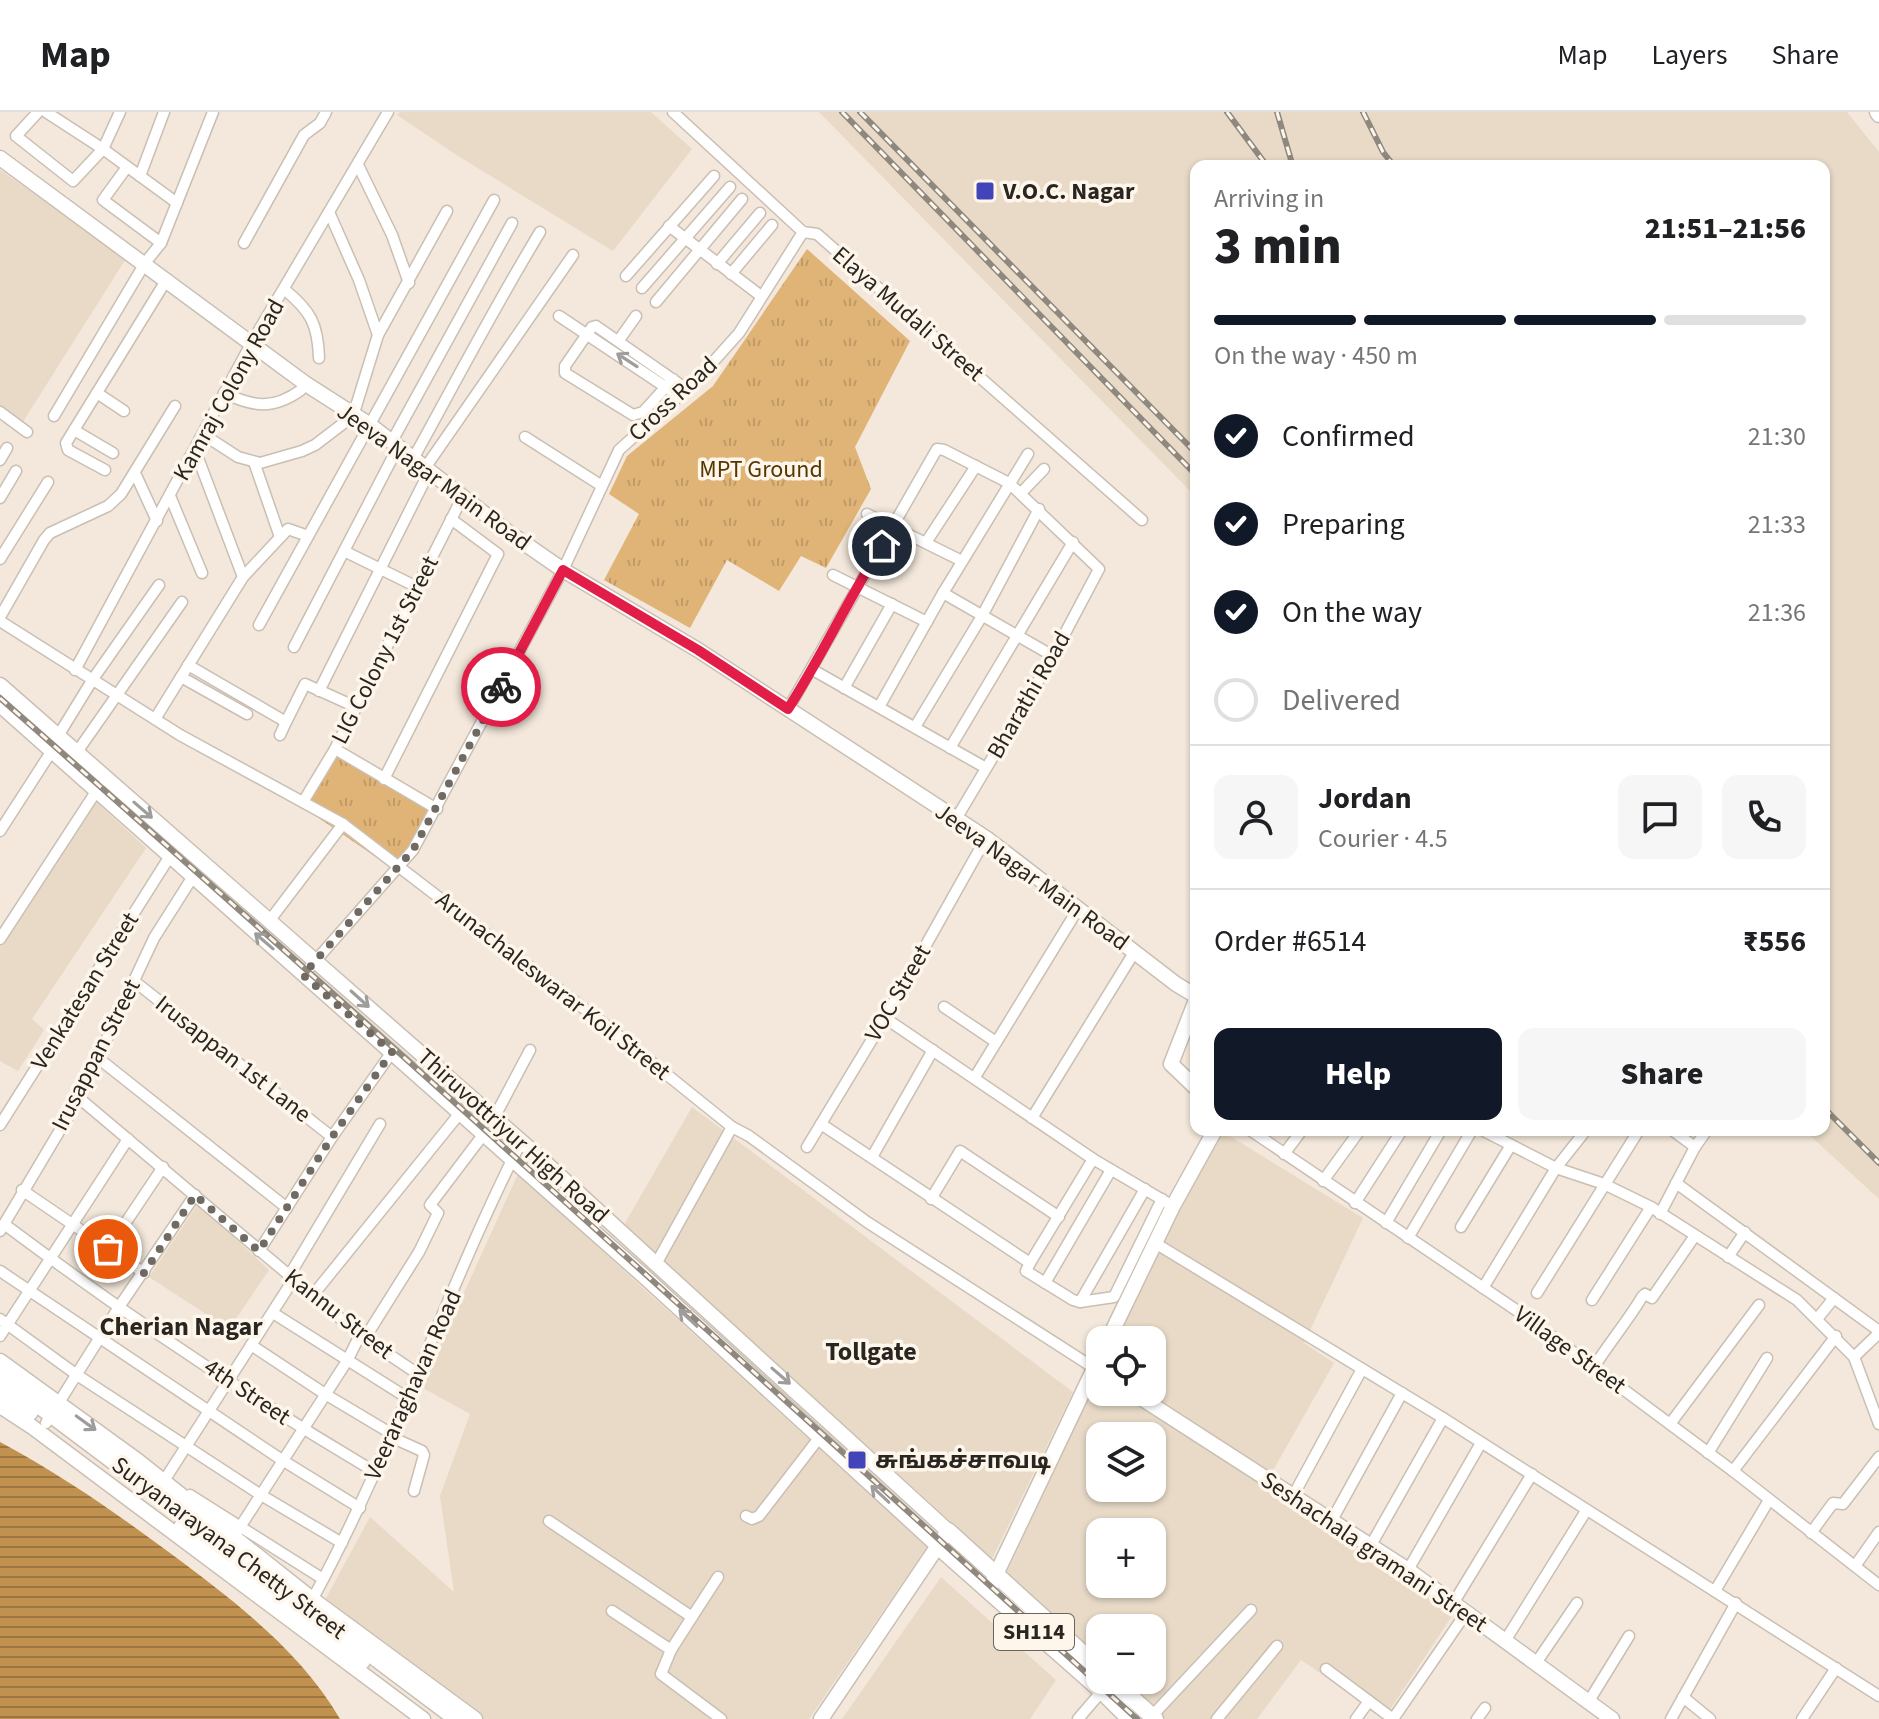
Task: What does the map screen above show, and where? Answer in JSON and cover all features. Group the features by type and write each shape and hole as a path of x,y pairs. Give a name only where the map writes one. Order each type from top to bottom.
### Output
{"main road":[{"name":"Suryanarayana Chetty Street","path":"0,1376 52,1414 302,1617 441,1719"},
{"name":"Suryanarayana Chetty Street","path":"0,1390 52,1414 162,1484 457,1719"},
{"name":"SH114","path":"948,1531 1086,1656"},
{"name":"SH114","path":"938,1546 987,1592 1086,1669"},
{"name":"SH114","path":"1111,1694 1122,1716"},
{"name":"SH114","path":"1120,1694 1154,1718"}],"street":[{"path":"38,112 16,136 73,181 103,149 120,112"},
{"path":"46,112 177,203"},
{"path":"140,176 164,112"},
{"path":"54,416 145,263 161,243 213,112"},
{"path":"244,243 304,135 320,123 326,112"},
{"name":"Kamraj Colony Road","path":"75,670 252,342 388,112"},
{"name":"Elaya Mudali Street","path":"673,112 803,232 817,234 1142,520"},
{"name":"Jeeva Nagar Main Road","path":"0,158 306,384 370,425 508,532 563,570 698,650 986,838 1190,994"},
{"path":"358,165 392,235 409,283"},
{"path":"127,167 103,200 161,243"},
{"path":"626,276 714,176"},
{"path":"642,288 730,187"},
{"path":"656,302 742,199"},
{"path":"259,625 494,200"},
{"path":"204,435 238,457 260,463 315,445 353,416 378,335 447,211"},
{"path":"329,212 359,280 378,335"},
{"path":"717,264 760,213"},
{"path":"294,647 394,446 512,223"},
{"path":"731,274 772,225"},
{"path":"669,226 761,296"},
{"path":"319,691 381,568 422,466 491,311 540,232"},
{"name":"Cross Road","path":"303,975 409,856 563,570 619,450 683,393 739,333 803,232"},
{"path":"422,466 573,255"},
{"path":"105,470 68,450 66,443 167,279"},
{"path":"285,290 309,313 318,334 319,358"},
{"path":"559,316 683,393"},
{"path":"619,340 636,316"},
{"path":"596,326 619,340 669,383 643,412 633,415 565,373 565,366 596,326"},
{"path":"224,393 245,402 271,405 301,390"},
{"path":"97,393 124,411"},
{"path":"0,619 34,553 44,540 50,533 108,506 121,494 175,406"},
{"path":"0,412 27,432"},
{"path":"74,430 113,453"},
{"path":"525,437 602,486"},
{"path":"0,460 7,448"},
{"path":"788,709 937,449 1009,483 1073,542 950,748"},
{"path":"195,450 243,577"},
{"path":"879,707 943,593 1028,454"},
{"path":"254,462 280,537"},
{"path":"927,541 976,466"},
{"path":"1021,493 1044,469"},
{"path":"0,498 16,471"},
{"path":"135,473 157,521"},
{"path":"0,559 48,482"},
{"path":"170,496 202,573"},
{"name":"LIG Colony 1st Street","path":"303,802 335,749 463,496"},
{"path":"915,727 982,616 1039,509"},
{"path":"867,514 927,541 962,561"},
{"path":"384,779 498,554 451,519"},
{"path":"155,719 243,577 288,529 308,536"},
{"name":"Bharathi Road","path":"956,819 1053,656 1099,569 1073,542"},
{"path":"344,551 417,587"},
{"path":"833,575 927,622"},
{"path":"58,736 93,679 159,585"},
{"path":"943,593 1053,656"},
{"path":"77,752 182,602"},
{"path":"844,688 892,604"},
{"name":"Arunachaleswarar Koil Street","path":"0,619 155,719 343,824 599,1020 732,1127 749,1136 867,1222 1086,1358"},
{"path":"188,665 286,722"},
{"path":"813,670 986,768"},
{"path":"181,677 247,714"},
{"path":"280,735 305,684 356,707"},
{"name":"Thiruvottriyur High Road","path":"0,685 521,1142 948,1531"},
{"name":"Thiruvottriyur High Road","path":"3,714 97,790 192,878 392,1052 938,1546"},
{"path":"335,749 437,809"},
{"path":"0,831 51,752"},
{"path":"0,939 106,777"},
{"path":"270,920 343,824"},
{"name":"VOC Street","path":"807,1147 885,1018 986,838"},
{"name":"Venkatesan Street","path":"0,1125 170,856"},
{"path":"409,856 411,876"},
{"name":"Irusappan Street","path":"2,1228 79,1098 154,938 192,878"},
{"path":"975,1077 1078,909"},
{"path":"1032,1118 1135,951"},
{"name":"Irusappan 1st Lane","path":"134,981 332,1137"},
{"path":"944,1007 996,1042"},
{"path":"1190,1014 1171,1064 1190,1082"},
{"path":"885,1018 1093,1159 1168,1202"},
{"path":"494,1118 530,1050"},
{"path":"872,1157 933,1050"},
{"path":"259,1251 332,1137 392,1052"},
{"path":"98,1058 287,1208"},
{"name":"Kannu Street","path":"79,1098 362,1337 418,1374"},
{"path":"313,1295 460,1113"},
{"path":"323,1579 236,1532 162,1484 185,1444 273,1313 380,1124"},
{"path":"821,1124 1030,1263"},
{"path":"656,1264 732,1127"},
{"path":"236,1532 419,1252 438,1213 430,1205 483,1135"},
{"path":"1093,1159 1026,1271 1080,1302 1109,1298 1116,1293 1168,1202 1211,1136"},
{"name":"Village Street","path":"1258,1136 1594,1367 1879,1585"},
{"path":"1284,1154 1298,1136"},
{"path":"1323,1181 1356,1136"},
{"path":"1355,1203 1398,1136"},
{"path":"1386,1223 1437,1136"},
{"path":"1408,1238 1468,1136"},
{"path":"1502,1136 1511,1145 1556,1168 1604,1184 1655,1210 1797,1300 1854,1357 1879,1424"},
{"path":"1483,1288 1556,1168 1581,1136"},
{"path":"1537,1293 1635,1136"},
{"path":"1680,1136 1695,1147"},
{"path":"1592,1300 1676,1183 1703,1136"},
{"path":"0,1336 3,1321 29,1290 128,1139"},
{"name":"Veeraraghavan Road","path":"310,1603 360,1508 406,1397 521,1142"},
{"path":"1461,1227 1511,1145"},
{"path":"931,1199 960,1151 1059,1217"},
{"path":"108,1249 163,1167"},
{"path":"1045,1283 1111,1170"},
{"path":"1676,1183 1879,1332 1854,1357"},
{"path":"1080,1302 1145,1189"},
{"path":"22,1190 144,1273"},
{"path":"0,1361 52,1414 119,1307 195,1195"},
{"path":"1115,1326 1155,1243 1168,1202"},
{"name":"4th Street","path":"2,1228 303,1429 375,1472"},
{"path":"1728,1257 1745,1232"},
{"path":"1594,1367 1642,1297 1645,1294 1652,1298 1694,1237"},
{"path":"1155,1243 1443,1418 1879,1696"},
{"path":"0,1271 282,1460 360,1508"},
{"path":"1817,1319 1834,1298"},
{"path":"1670,1424 1759,1305"},
{"path":"273,1313 406,1397"},
{"path":"3,1321 77,1375 261,1495 342,1543"},
{"path":"1733,1471 1836,1336"},
{"path":"251,1345 391,1435 422,1451 424,1455 414,1491"},
{"path":"1708,1453 1767,1358"},
{"path":"1293,1496 1362,1369"},
{"path":"987,1592 1086,1390"},
{"path":"1332,1520 1402,1393"},
{"path":"0,1406 423,1719"},
{"name":"Seshachala gramani Street","path":"1154,1406 1408,1570 1612,1719"},
{"path":"1371,1545 1443,1418"},
{"path":"746,1516 752,1519 759,1516 819,1438"},
{"path":"1408,1570 1481,1443"},
{"path":"1811,1533 1833,1503 1843,1504 1879,1457"},
{"path":"1454,1602 1532,1474"},
{"path":"1715,1591 1769,1500"},
{"path":"1505,1641 1586,1511"},
{"path":"549,1521 692,1617"},
{"path":"821,1719 948,1531"},
{"path":"236,1532 310,1603 475,1719"},
{"path":"1855,1566 1879,1532"},
{"path":"718,1577 671,1650 661,1674 721,1719"},
{"path":"1536,1663 1577,1603"},
{"path":"1671,1719 1736,1603"},
{"path":"1154,1718 1251,1610"},
{"path":"612,1611 671,1650"},
{"path":"1326,1669 1393,1719 1466,1613"},
{"path":"1589,1701 1629,1636"},
{"path":"1217,1719 1277,1646"},
{"path":"1802,1719 1836,1668"},
{"path":"1078,1719 1099,1694"},
{"path":"1683,1697 1710,1719"},
{"path":"1356,1719 1369,1701"},
{"path":"1477,1719 1485,1708"}],"shaded area":[{"path":"400,112 651,112 692,149 613,251 458,156 397,115"},
{"path":"819,112 1847,112 1879,152 1879,1199 1811,1136 1830,1136 1830,160 1190,160 1190,491"},
{"path":"0,170 127,257 19,428 0,414"},
{"path":"93,799 146,848 32,1019 44,1030 18,1071 0,1061 0,947"},
{"path":"692,1107 1073,1392 992,1559 624,1225"},
{"path":"1217,1136 1230,1136 1363,1218 1304,1343 1334,1363 1263,1488 1454,1613 1385,1717 1301,1660 1257,1719 1165,1719 1138,1694 1166,1694 1166,1614 1086,1614 1086,1645 1007,1572 1086,1403 1086,1406 1166,1406 1166,1326 1123,1326"},
{"path":"518,1174 927,1547 809,1719 474,1719 320,1609 370,1517 454,1592 440,1496 470,1414 421,1387"},
{"path":"198,1204 269,1270 229,1329 149,1277"},
{"path":"0,1442 108,1509 218,1589 285,1649 324,1694 340,1719 0,1719"},
{"path":"941,1577 1056,1680 1030,1719 842,1719"}],"green space":[{"name":"MPT Ground","path":"807,249 910,341 855,447 871,489 826,568 801,556 779,591 727,560 690,628 604,580 639,514 609,494 627,456 713,386"},
{"path":"336,753 430,812 406,859 389,866 304,808"}],"railway":[{"path":"842,112 1190,469"},
{"path":"860,112 1190,447"},
{"path":"1227,112 1263,160"},
{"path":"1277,112 1291,160"},
{"path":"1363,112 1389,160"},
{"path":"0,698 428,1079 1137,1719"},
{"path":"1830,1114 1879,1163"}],"way so far":[{"path":"108,1249 144,1273 195,1195 259,1251 332,1137 392,1052 303,975 398,866 405,862 437,809 501,687"}],"place":[{"name":"V.O.C. Nagar","path":"985,191"},
{"name":"சுங்கச்சாவடி","path":"857,1460"}],"district":[{"name":"Cherian Nagar","path":"181,1326"},
{"name":"Tollgate","path":"871,1351"}],"route":[{"path":"501,687 563,570 698,650 788,709 813,670 856,586 882,546"}]}
